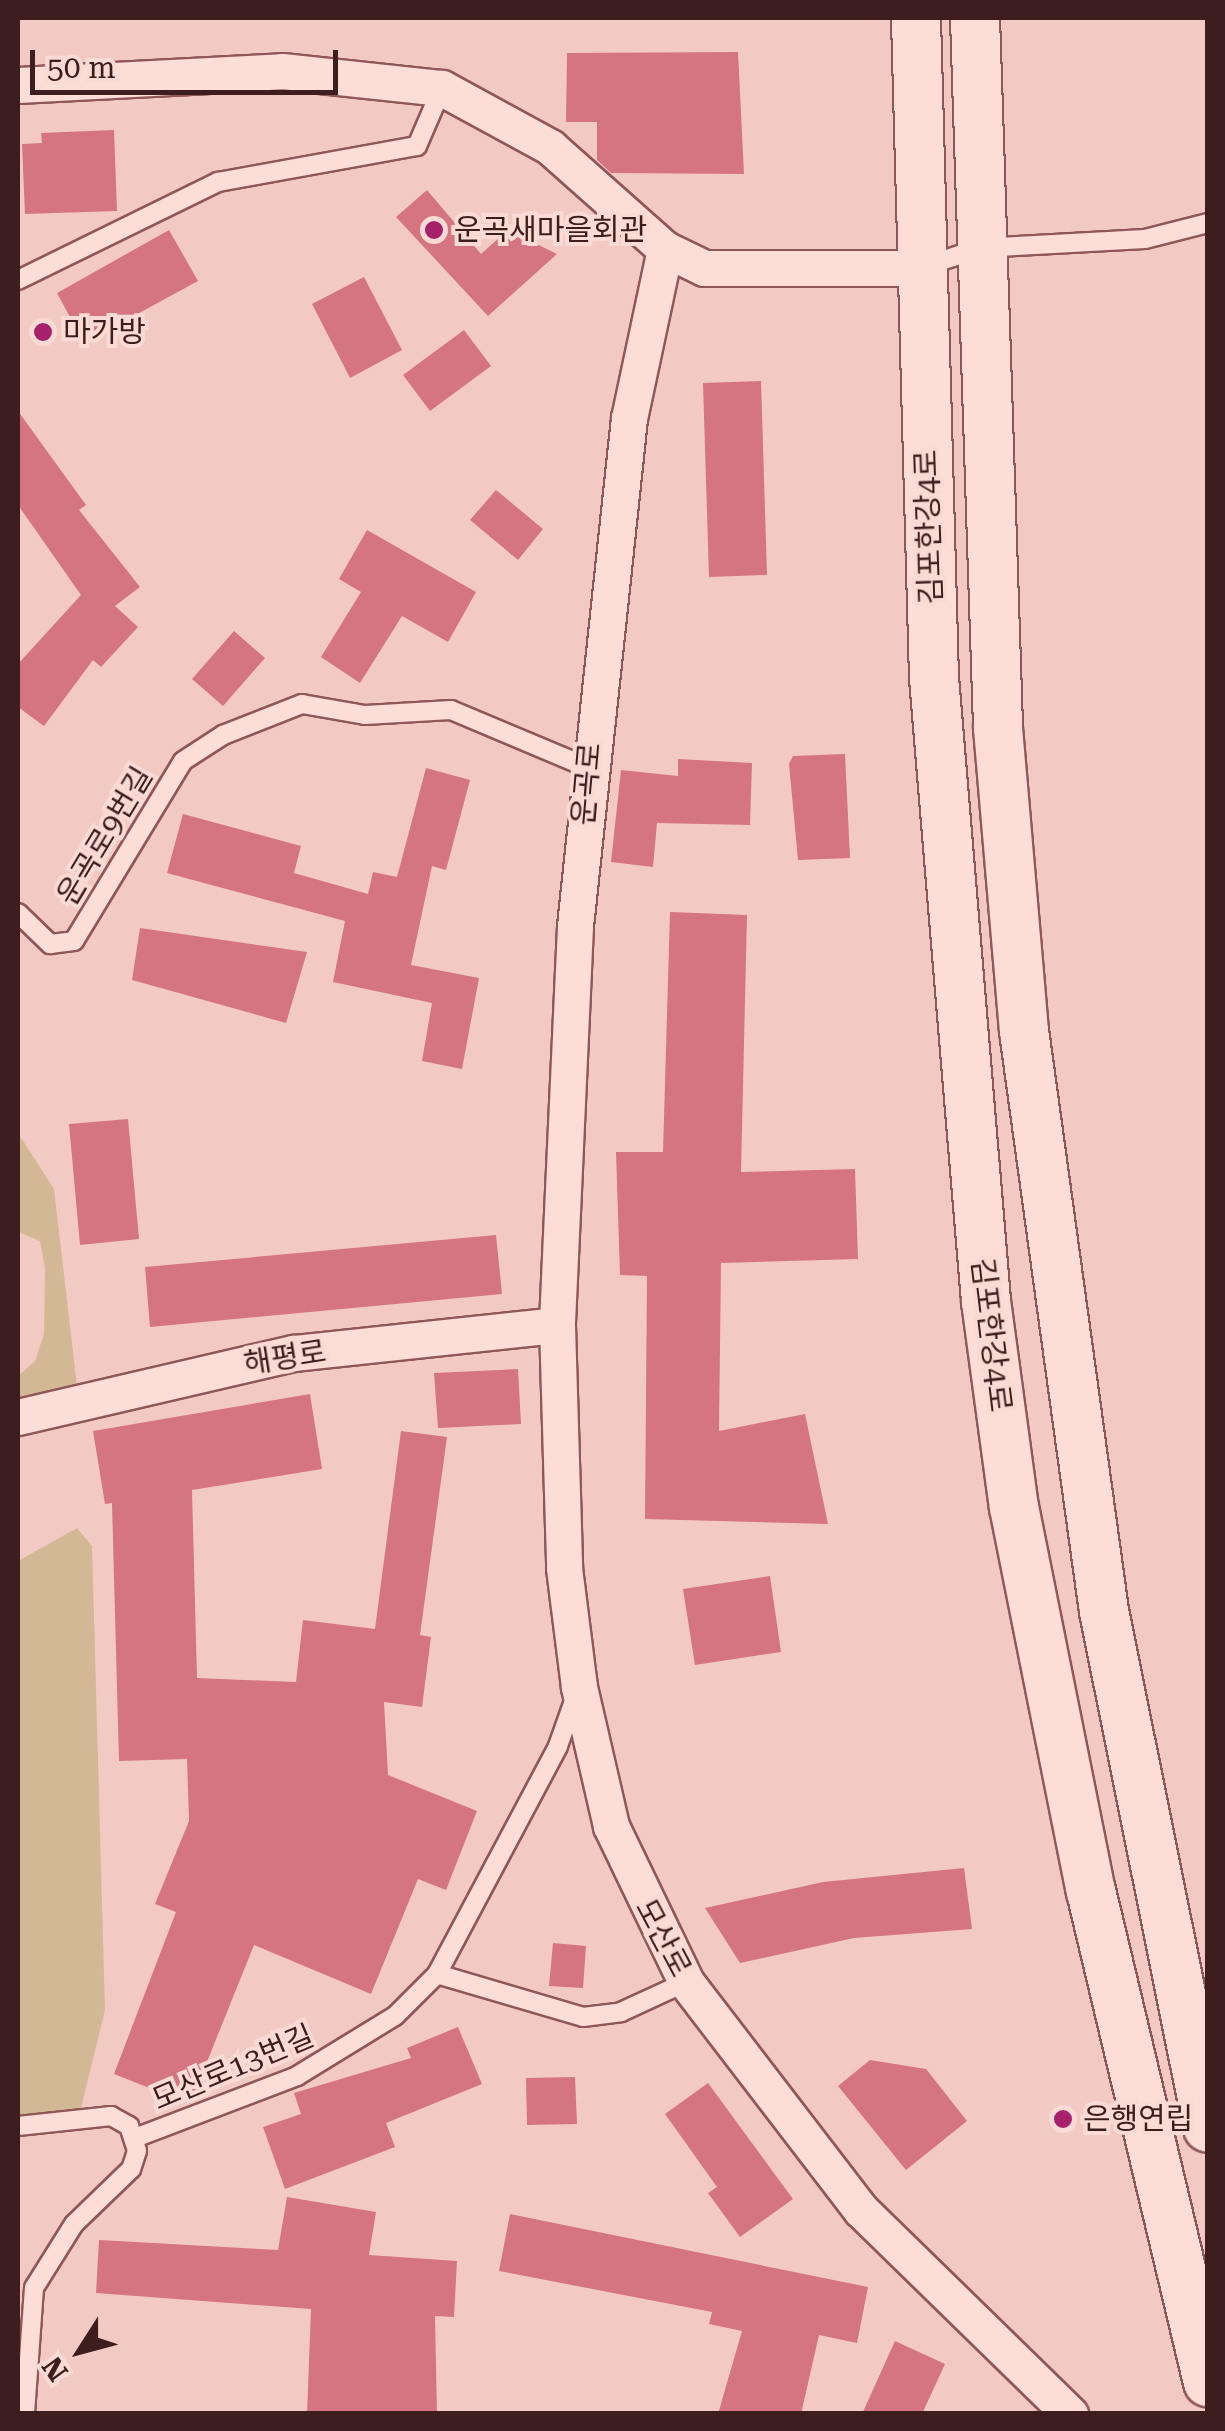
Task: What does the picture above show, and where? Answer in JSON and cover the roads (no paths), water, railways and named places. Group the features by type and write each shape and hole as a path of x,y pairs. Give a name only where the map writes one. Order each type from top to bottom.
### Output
{"street":[{"name":"김포한강4로","path":"916,18 934,678 961,1062 1014,1507 1091,1892 1208,2382"},
{"name":"김포한강4로","path":"976,18 980,248 998,728 1026,1050 1104,1612 1208,2128"},
{"path":"18,85 282,71 442,88 550,147 664,249 704,268 746,274 920,268"},
{"name":"운곡로","path":"557,1325 589,768 629,418 664,249"},
{"name":"해평로","path":"18,1416 294,1353 557,1325"},
{"name":"모산로","path":"557,1325 564,1568 579,1687 611,1826 686,1982 861,2210 1070,2414"}],"lane":[{"path":"18,280 202,188 417,146 442,88"},
{"path":"920,268 980,248 1145,239 1208,223"},
{"name":"운곡로9번길","path":"18,913 50,944 74,941 182,761 290,707 380,716 451,710 589,768"},
{"name":"모산로13번길","path":"25,2414 34,2288 74,2224 131,2169 135,2138 297,2076 395,2016 436,1974 558,1746 579,1687"},
{"path":"436,1974 583,2017 622,2012 686,1982"},
{"path":"18,2126 111,2116 135,2138"}],"place":[{"name":"운곡새마을회관","path":"434,230"},
{"name":"마가방","path":"43,332"},
{"name":"은행연립","path":"1063,2119"}]}
